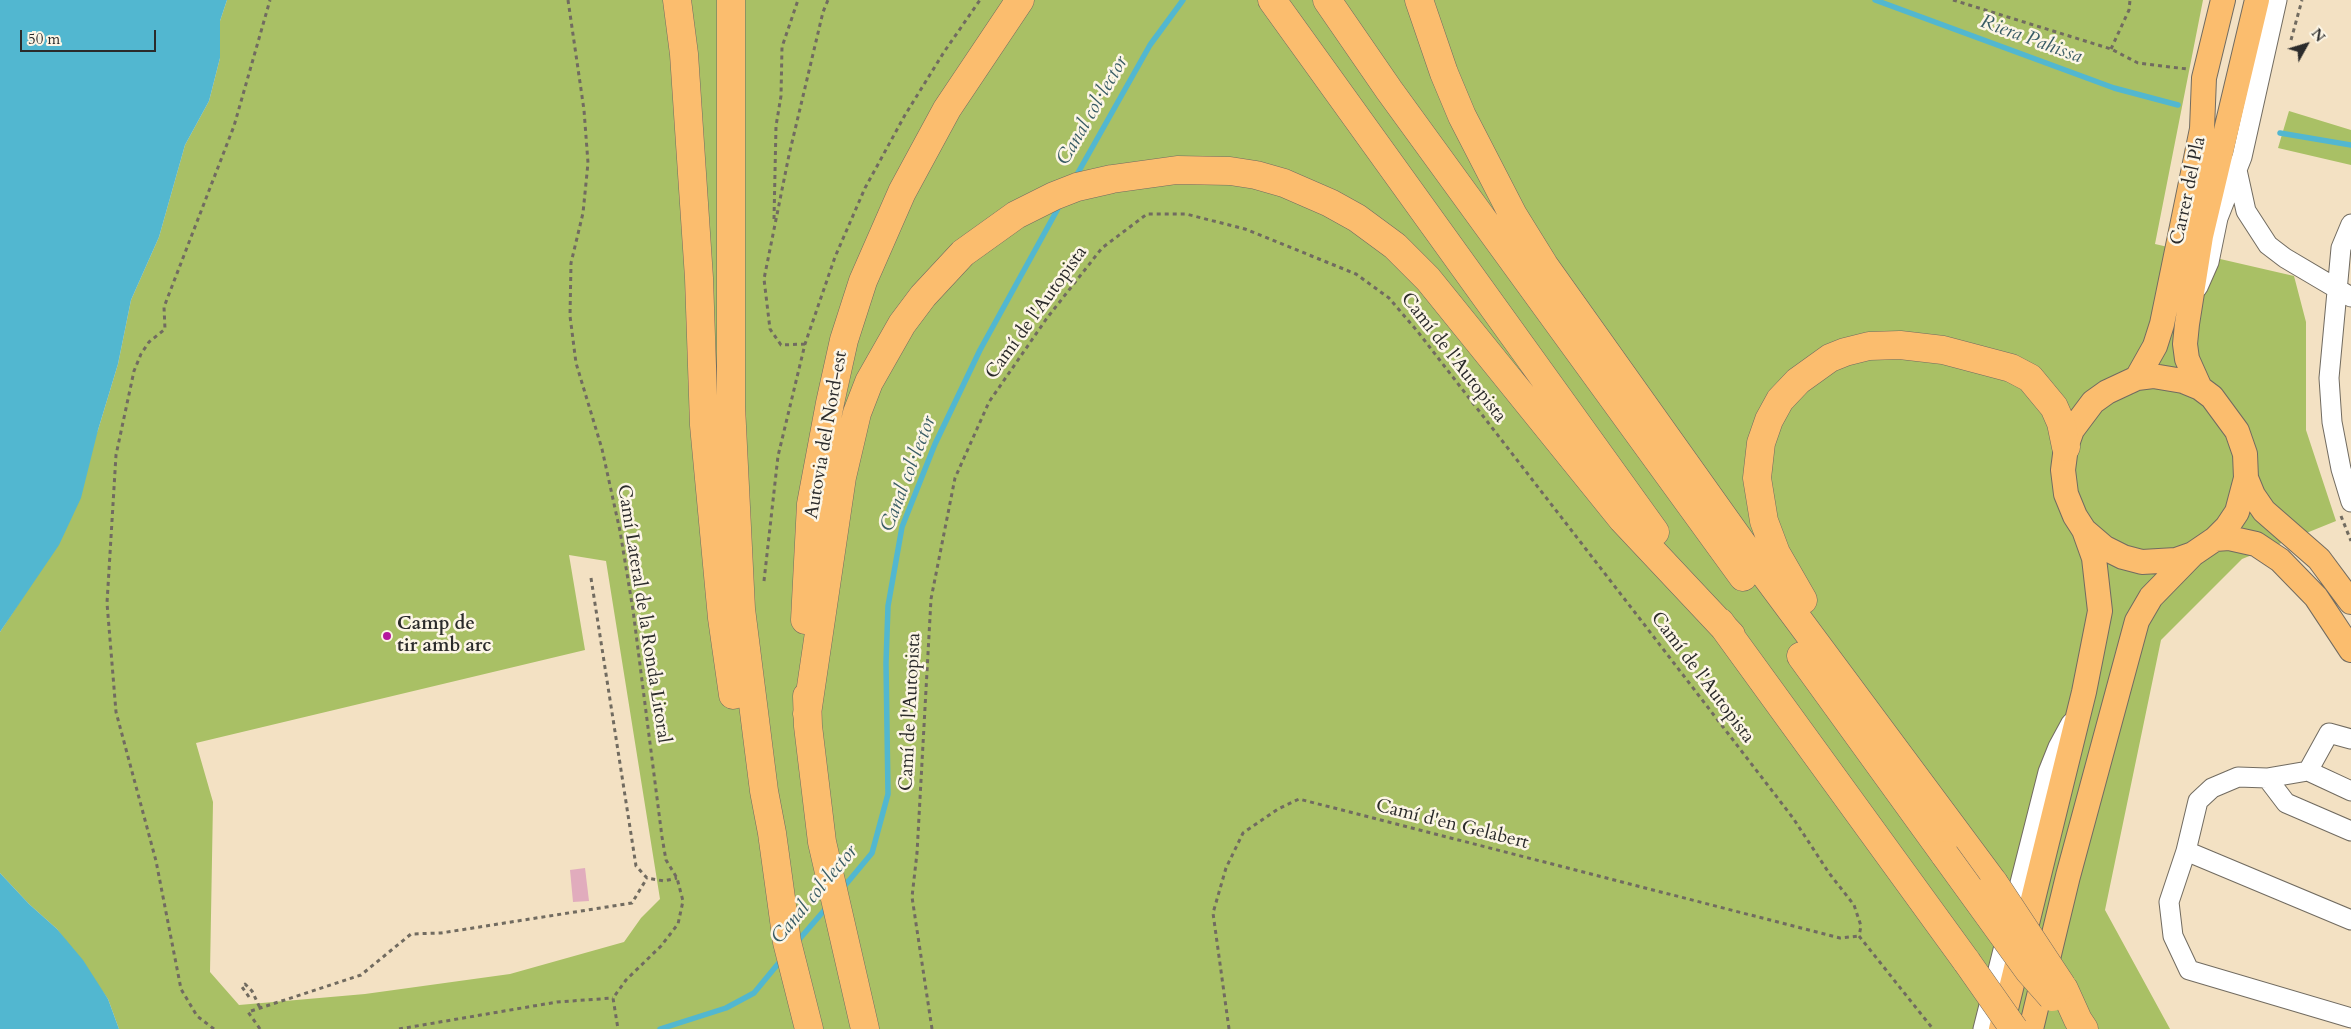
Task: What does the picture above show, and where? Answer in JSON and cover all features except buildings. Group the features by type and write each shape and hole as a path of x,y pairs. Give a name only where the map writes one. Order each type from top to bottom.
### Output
{"highway":[{"path":"678,0 684,54 700,278 704,425 722,618 762,830 809,1029"},
{"path":"731,0 731,406 740,599 764,791 762,830"},
{"name":"Autovia del Nord-est","path":"865,1029 848,962 822,842 808,714 804,613 811,504 844,340 863,281 902,192 947,109 1020,0"},
{"path":"1272,0 1404,186 2014,1029"},
{"path":"1327,0 1389,90 1952,845 1994,884 2058,993 2081,1025"},
{"path":"1419,0 1444,73 1462,116 1513,215 1544,265 1771,583 1876,726 2029,971 2058,993"},
{"path":"808,714 842,477 857,413 870,382 902,324 943,273 980,239 1016,215 1054,196 1112,179 1177,170 1230,171 1256,175 1284,183 1330,203 1377,232 1394,246 1428,278 1622,519 1730,635"},
{"path":"1952,845 1886,718 1804,602 1776,553 1759,501 1757,478 1761,443 1769,420 1780,400 1798,381 1813,369 1845,352 1869,346 1900,345 1944,350 1976,357 2011,368 2030,378 2054,407 2061,423 2066,447"}],"main road":[{"name":"Carrer del Pla","path":"2137,378 2155,346 2162,324 2202,129 2205,71 2223,0"},
{"name":"Carrer del Pla","path":"2200,388 2187,359 2185,344 2191,299 2201,236 2257,0"},
{"path":"2001,1029 2080,706 2100,611 2094,558 2084,530 2066,494 2063,470 2066,447 2076,423 2093,402 2107,392 2137,378 2165,377 2183,381 2200,388 2224,411 2237,431 2245,454 2246,478 2237,512 2227,527 2215,539 2193,554 2151,597 2137,622 2073,857 2030,1029"},
{"path":"2246,478 2253,496 2264,511 2319,559 2351,602"},
{"path":"2084,530 2105,548 2142,562 2162,562 2193,554"},
{"path":"2215,539 2229,538 2256,544 2280,560 2316,597 2351,650"}],"street":[{"name":"Carrer del Pla","path":"2191,299 2209,262 2218,218 2237,170 2278,0"},
{"path":"2237,170 2246,212 2268,245 2285,258 2344,292"},
{"path":"2351,224 2341,248 2344,292 2329,378 2332,422 2341,470 2351,502"},
{"path":"1983,1029 2048,772 2058,747 2080,706"},
{"path":"2308,771 2329,733 2351,739"},
{"path":"2351,791 2308,771 2266,778 2238,777 2212,788 2198,801 2186,850 2169,902 2173,936 2189,970 2351,1018"},
{"path":"2266,778 2286,803 2351,831"},
{"path":"2186,850 2351,920"}],"path":[{"path":"214,1029 197,1016 181,989 156,861 116,712 107,604 116,455 134,371 141,354 149,342 166,329 164,307 234,126 270,0"},
{"name":"Camí Lateral de la Ronda Litoral","path":"568,0 584,110 588,163 583,213 571,263 570,316 576,363 602,449 620,531 633,610 666,860 677,878 683,901 678,924 661,946 626,980 613,998"},
{"path":"774,230 776,126 781,96 782,47 798,0"},
{"path":"805,344 781,345 770,329 764,279 793,136 823,12 828,0"},
{"path":"1952,0 2111,49 2138,63 2205,71"},
{"path":"2111,49 2129,10 2130,0"},
{"path":"2291,40 2302,0"},
{"name":"Camí de l'Autopista","path":"932,1029 912,896 917,853 931,599 955,478 988,402 1047,318 1102,248 1147,214 1186,214 1245,229 1284,243 1356,274 1389,298 1418,332 1793,818 1854,905 1861,926 1859,936"},
{"path":"591,578 636,866 647,878 664,881 677,878"},
{"name":"Camí d'en Gelabert","path":"1230,1029 1213,913 1226,868 1243,834 1278,809 1299,799 1840,938 1859,936"},
{"path":"260,1029 248,1012 361,975 411,934 441,933 632,904 647,878"},
{"path":"1859,936 1933,1029"},
{"path":"249,997 242,986 245,984 252,990 260,1008"},
{"path":"399,1029 557,1002 613,998 618,1029"}],"green space":[{"path":"227,0 2203,0 2155,244 2294,276 2306,322 2306,430 2336,521 2242,559 2161,640 2105,910 2170,1029 119,1029 108,999 57,929 29,904 0,873 0,632 24,595 98,430 118,364 131,300 159,237 185,145 209,101 220,58 220,21","holes":["569,555 606,561 660,899 641,918 624,942 510,974 365,994 239,1005 210,972 213,802 196,743 585,650"]},
{"path":"2289,111 2351,130 2351,165 2278,148"}],"water":[{"path":"0,0 227,0 220,21 220,58 209,101 185,145 159,237 131,300 118,364 98,430 81,498 59,545 0,632"},
{"path":"0,873 29,904 57,929 83,960 108,999 119,1029 0,1029"}],"waterway":[{"name":"Canal col·lector","path":"1075,178 1150,45 1183,0"},
{"name":"Riera Pahissa","path":"1875,0 2114,88 2178,105"},
{"name":"Riera Pahissa","path":"2280,133 2351,145"},
{"name":"Canal col·lector","path":"842,889 872,853 888,794 886,663 888,606 902,527 935,444 980,350 1061,203"},
{"name":"Canal col·lector","path":"796,943 828,906"},
{"name":"Canal col·lector","path":"660,1029 726,1008 754,993 782,959"}],"place":[{"name":"Camp de tir amb arc","path":"387,636"}]}
